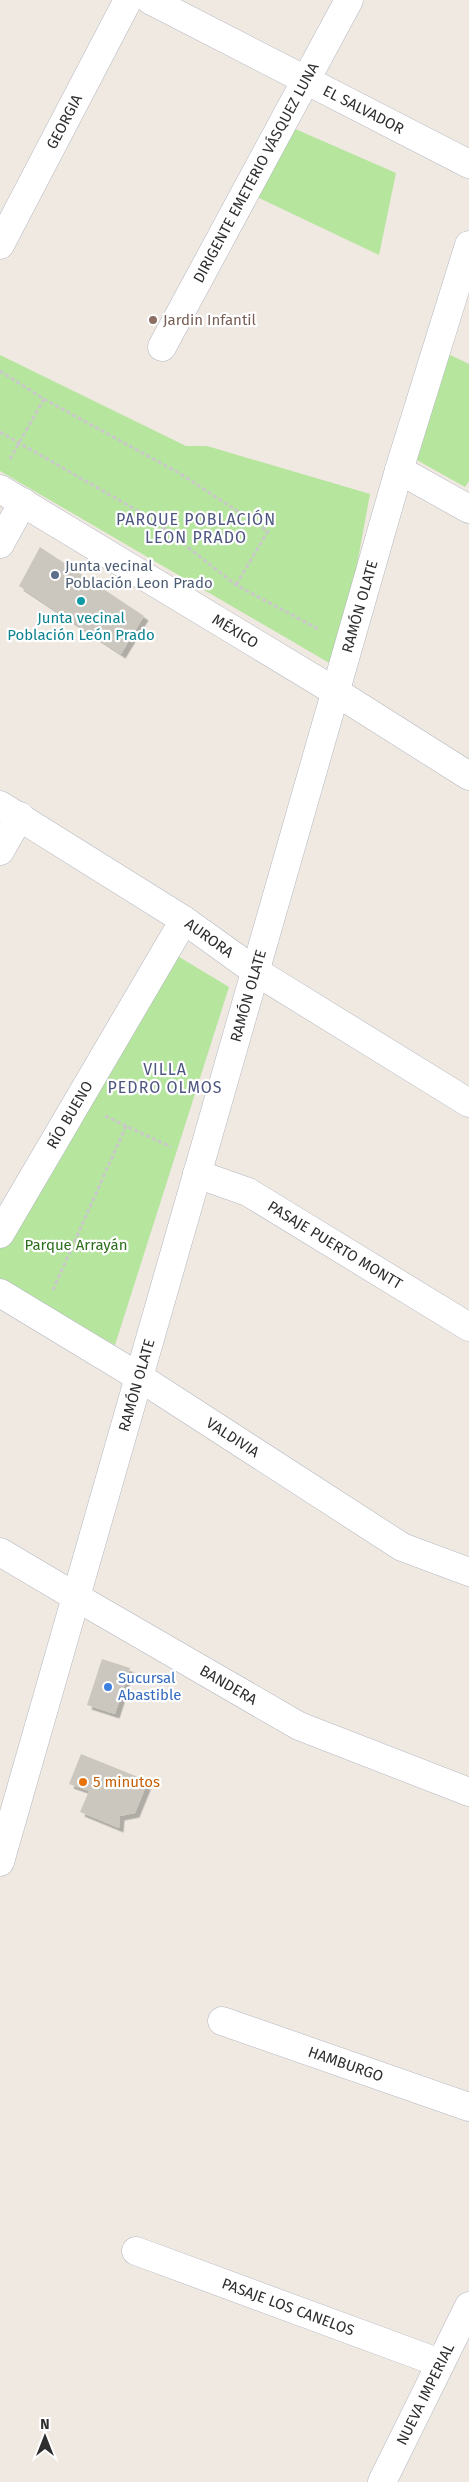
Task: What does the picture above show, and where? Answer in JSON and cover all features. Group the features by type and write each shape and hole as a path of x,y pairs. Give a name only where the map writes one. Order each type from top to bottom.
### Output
{"street":[{"name":"GEORGIA","path":"0,245 128,0"},
{"name":"EL SALVADOR","path":"150,0 469,164"},
{"name":"DIRIGENTE EMETERIO VÁSQUEZ LUNA","path":"162,347 349,0"},
{"name":"RAMÓN OLATE","path":"0,1862 399,470 469,245"},
{"path":"399,470 469,509"},
{"name":"MÉXICO","path":"3,477 24,502 336,692 469,776"},
{"path":"0,544 24,502"},
{"path":"0,851 10,811"},
{"name":"AURORA","path":"10,811 184,920 255,971 469,1102"},
{"name":"RÍO BUENO","path":"0,1234 184,920"},
{"name":"PASAJE PUERTO MONTT","path":"199,1168 248,1192 469,1327"},
{"name":"VALDIVIA","path":"0,1293 139,1377 402,1547 469,1572"},
{"name":"BANDERA","path":"0,1552 299,1726 469,1792"},
{"name":"HAMBURGO","path":"222,2021 469,2107"},
{"name":"PASAJE LOS CANELOS","path":"136,2251 440,2364"},
{"name":"NUEVA IMPERIAL","path":"382,2482 469,2306"}],"path":[{"path":"0,371 44,399 180,473 268,531 236,585"},
{"path":"3,477 44,399"},
{"path":"0,432 19,445 152,519 236,585 349,645"},
{"path":"77,1102 126,1126 199,1168"},
{"path":"40,1316 126,1126"}],"green space":[{"path":"293,128 396,173 379,255 257,197"},
{"path":"446,353 469,364 469,481 465,487 415,459"},
{"path":"0,355 186,446 207,446 370,494 338,668 0,471"},
{"name":"Parque Arrayán","path":"171,952 229,987 115,1345 0,1281 0,1242"}],"building":[{"name":"Junta vecinal Población León Prado","path":"40,547 144,616 121,654 19,586"},
{"name":"Sucursal Abastible","path":"102,1659 130,1668 115,1714 87,1705"},
{"path":"81,1754 148,1781 135,1813 120,1816 119,1828 80,1812 89,1791 69,1784"}],"place":[{"name":"Jardin Infantil","path":"153,320"},
{"name":"Junta vecinal Población Leon Prado","path":"55,575"},
{"name":"Junta vecinal Población León Prado","path":"81,601"},
{"name":"Sucursal Abastible","path":"108,1687"},
{"name":"5 minutos","path":"83,1782"}],"district":[{"name":"PARQUE POBLACIÓN LEON PRADO","path":"196,528"},
{"name":"VILLA PEDRO OLMOS","path":"165,1078"}]}
